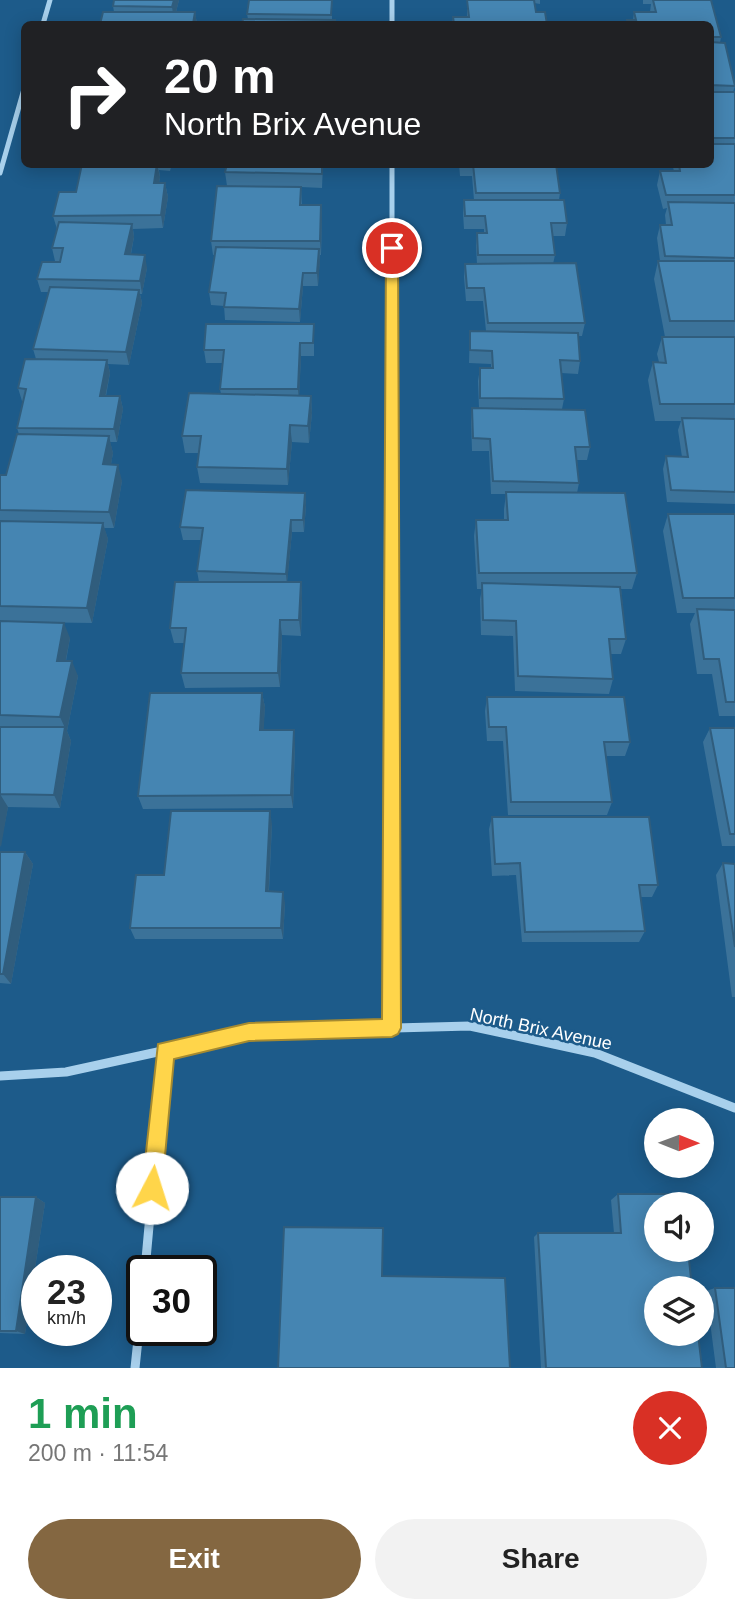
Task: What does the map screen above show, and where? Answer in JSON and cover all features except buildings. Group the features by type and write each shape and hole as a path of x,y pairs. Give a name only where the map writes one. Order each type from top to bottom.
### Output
{"street":[{"path":"44,21 50,0"},
{"path":"392,0 392,21"},
{"path":"0,173 21,100"},
{"path":"392,168 392,1028"},
{"name":"North Brix Avenue","path":"0,1076 66,1072 249,1032 470,1026 595,1053 735,1108"},
{"path":"146,1255 165,1051"},
{"path":"135,1368 137,1346"}],"route":[{"path":"152,1188 165,1051 249,1032 392,1028 392,248"}]}
